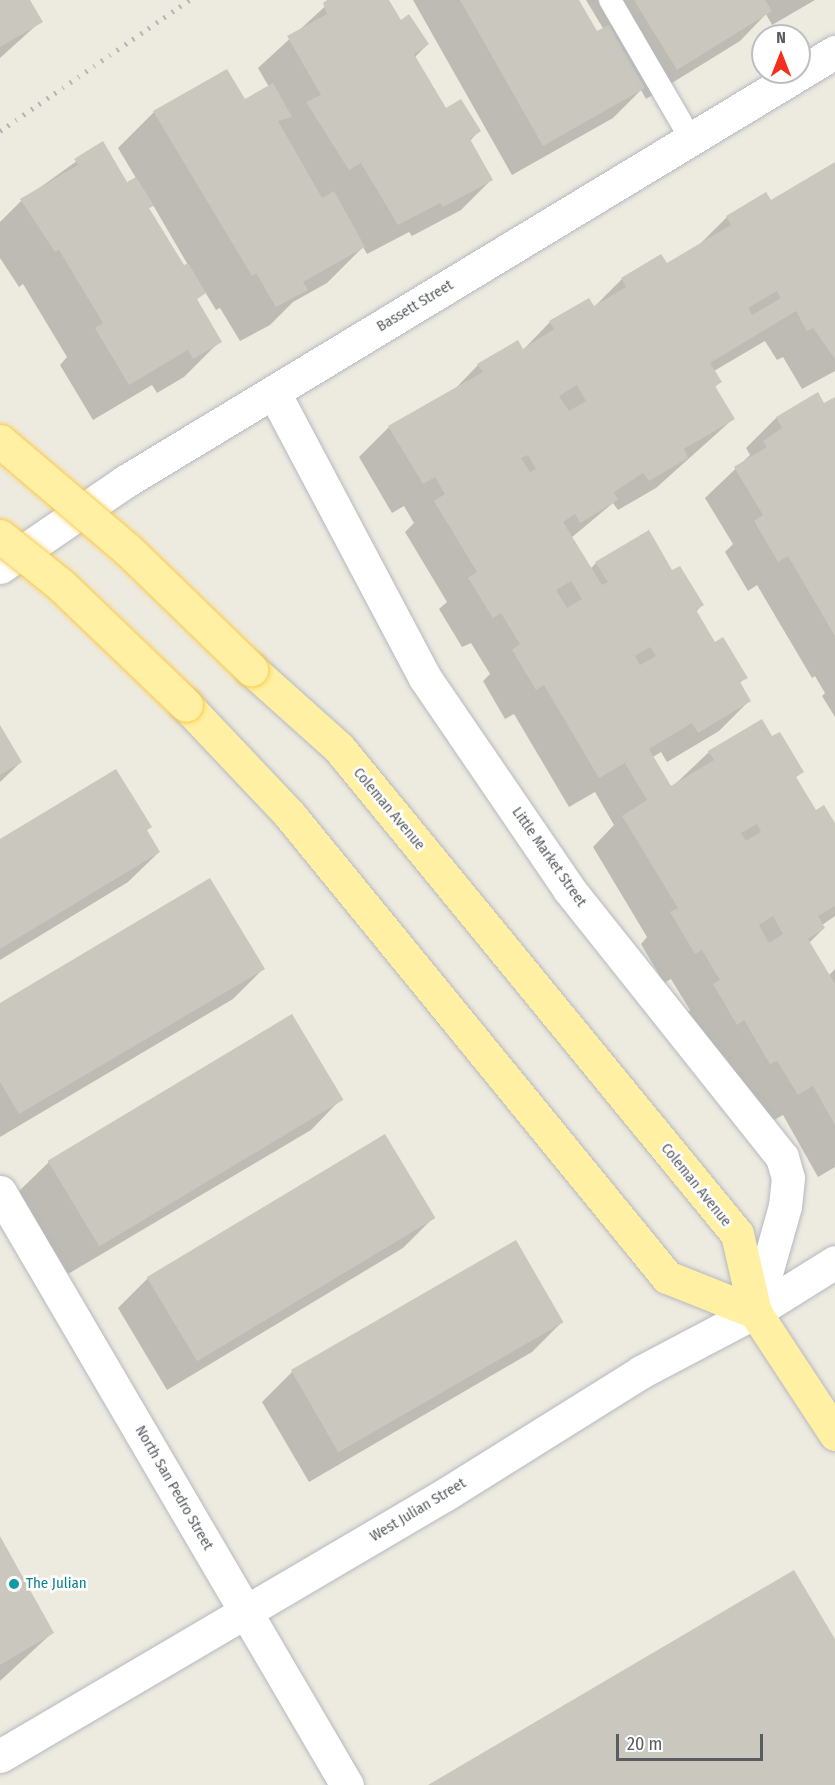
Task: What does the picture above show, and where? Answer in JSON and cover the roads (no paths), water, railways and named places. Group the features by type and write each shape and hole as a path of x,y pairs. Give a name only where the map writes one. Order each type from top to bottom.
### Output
{"main road":[{"name":"Coleman Avenue","path":"0,441 127,549 250,669 339,748 737,1234 755,1312"},
{"path":"0,536 61,585 186,705 290,814 667,1277 755,1312 835,1434"}],"street":[{"name":"Bassett Street","path":"0,567 126,481 835,52"},
{"name":"Little Market Street","path":"274,393 425,678 569,890 782,1156 788,1178 785,1206 755,1312"},
{"name":"North San Pedro Street","path":"0,1192 247,1610 347,1785"},
{"name":"West Julian Street","path":"0,1756 446,1494 641,1372 755,1312 835,1262"}],"lane":[{"path":"610,0 691,139"}],"railway":[{"path":"0,131 189,0"}],"place":[{"name":"The Julian","path":"14,1584"}]}
